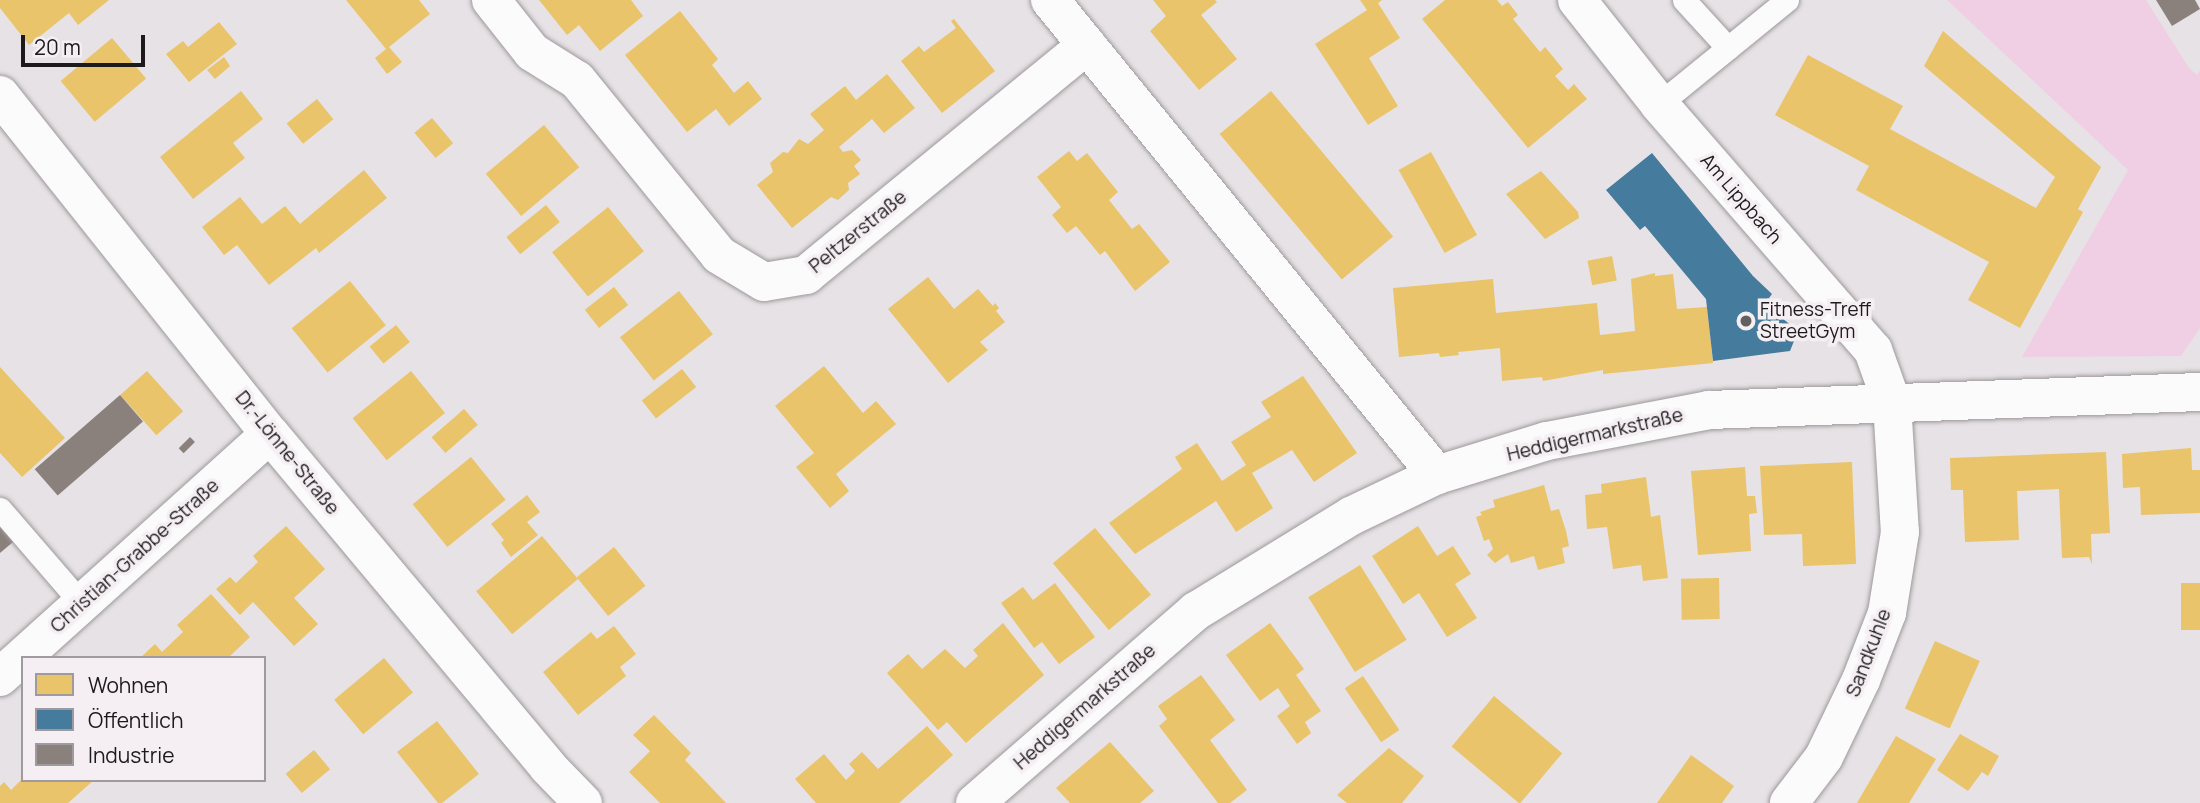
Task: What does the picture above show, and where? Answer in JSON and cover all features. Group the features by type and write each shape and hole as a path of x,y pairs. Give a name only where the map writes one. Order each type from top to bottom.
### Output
{"street":[{"name":"Peltzerstraße","path":"491,0 532,52 577,80 719,255 764,282 806,275 1087,45"},
{"path":"1050,0 1437,475"},
{"name":"Am Lippbach","path":"1577,0 1659,104 1873,350 1892,403"},
{"name":"Dr.-Lönne-Straße","path":"0,95 270,434 539,756 583,803"},
{"name":"Heddigermarkstraße","path":"975,803 1196,611 1350,516 1437,475 1547,441 1709,410 2200,392"},
{"name":"Sandkuhle","path":"1789,803 1824,757 1861,680 1887,613 1900,532 1892,403"},
{"name":"Christian-Grabbe-Straße","path":"24,656 270,434"},
{"name":"Christian-Grabbe-Straße","path":"0,677 21,659"}],"lane":[{"path":"1684,0 1728,48"},
{"path":"1659,104 1787,0"},
{"path":"0,509 83,604"}],"shaded area":[{"path":"1947,0 2146,0 2189,68 2197,75 2200,71 2200,328 2181,356 2022,357 2128,170"}],"building: Wohnen":[{"path":"0,0 109,0 78,25 69,13 29,45 0,8"},
{"path":"346,0 419,0 430,14 389,47 402,62 387,74 375,58 386,49"},
{"path":"539,0 631,0 643,16 600,51 579,25 567,35"},
{"path":"1153,0 1215,0 1217,2 1201,15 1237,59 1199,90 1150,31 1166,16"},
{"path":"1360,0 1382,0 1378,3 1400,38 1369,58 1398,106 1368,125 1315,44 1367,10"},
{"path":"1445,0 1497,0 1502,6 1508,2 1518,15 1513,19 1540,52 1545,47 1563,69 1555,76 1568,90 1574,84 1587,99 1528,148 1422,19"},
{"path":"680,11 718,59 712,65 734,93 748,81 762,99 729,126 716,109 687,132 625,55"},
{"path":"954,19 995,71 942,113 901,61 919,46 924,52 956,28 951,21"},
{"path":"219,22 237,44 189,82 166,54 183,41 188,47"},
{"path":"1943,31 2101,167 2078,209 2083,212 2020,328 1968,300 1989,262 1856,190 1869,166 1775,115 1808,55 1903,106 1890,129 2036,208 2055,177 1924,66"},
{"path":"112,38 146,79 95,122 61,81"},
{"path":"224,57 230,66 215,79 207,70"},
{"path":"887,74 915,108 884,133 872,119 839,147 843,152 852,150 861,160 854,166 860,174 848,183 849,190 838,200 831,197 792,228 757,185 773,172 770,163 783,152 788,153 799,139 808,144 824,130 810,114 845,86 856,100"},
{"path":"241,91 263,119 233,143 245,158 193,199 160,157"},
{"path":"1271,91 1393,237 1342,280 1220,134"},
{"path":"317,99 333,119 303,144 287,124"},
{"path":"432,118 453,143 436,158 414,133"},
{"path":"544,125 579,167 521,216 486,174"},
{"path":"1069,151 1077,161 1087,153 1118,192 1109,200 1132,229 1139,224 1170,262 1135,291 1105,251 1100,255 1076,226 1067,233 1052,215 1061,207 1037,177"},
{"path":"1431,152 1477,235 1445,253 1399,170"},
{"path":"364,170 387,198 319,253 316,248 269,285 237,245 224,255 202,227 240,197 262,224 285,206 300,224"},
{"path":"1541,171 1578,212 1579,218 1545,239 1506,194"},
{"path":"546,205 560,222 520,254 506,237"},
{"path":"608,207 644,251 588,297 552,252"},
{"path":"1612,256 1617,281 1592,285 1587,261"},
{"path":"1655,273 1655,276 1673,274 1677,309 1707,307 1713,363 1603,374 1603,370 1543,381 1542,377 1502,381 1500,348 1458,352 1459,355 1440,357 1439,353 1399,357 1393,288 1493,279 1496,313 1597,303 1600,335 1635,331 1631,279"},
{"path":"928,277 954,309 978,289 993,306 995,303 999,308 996,311 1005,322 980,342 988,350 948,383 888,309"},
{"path":"350,281 386,325 328,372 292,328"},
{"path":"614,287 628,305 599,328 585,310"},
{"path":"679,291 713,334 654,381 620,337"},
{"path":"396,325 410,342 383,363 370,346"},
{"path":"824,366 863,413 876,401 896,424 836,474 849,491 830,508 796,467 814,453 775,406"},
{"path":"0,367 65,438 22,477 0,453"},
{"path":"682,369 696,387 656,419 642,400"},
{"path":"147,371 183,411 156,435 120,395"},
{"path":"411,371 445,413 387,460 353,418"},
{"path":"1303,376 1357,453 1314,482 1292,450 1252,473 1273,508 1236,532 1216,501 1135,554 1109,523 1182,469 1175,457 1197,443 1222,481 1246,465 1231,442 1271,417 1261,402"},
{"path":"464,409 478,425 445,453 432,437"},
{"path":"2191,448 2192,470 2200,470 2200,513 2141,515 2140,487 2123,488 2122,454"},
{"path":"2106,452 2110,533 2091,534 2092,564 2089,557 2062,558 2059,489 2017,491 2019,540 1965,542 1963,490 1951,490 1950,458"},
{"path":"471,457 506,500 447,547 413,504"},
{"path":"1852,462 1856,564 1803,566 1802,534 1764,535 1760,466"},
{"path":"1745,467 1747,496 1755,496 1757,513 1749,514 1751,551 1698,555 1691,471"},
{"path":"1646,477 1651,517 1660,515 1668,578 1643,581 1641,565 1613,569 1607,527 1587,529 1585,495 1602,493 1601,484"},
{"path":"1544,485 1551,511 1559,509 1566,531 1569,546 1562,548 1565,563 1538,570 1534,556 1511,563 1508,554 1495,563 1487,555 1493,549 1489,539 1484,541 1476,517 1482,515 1480,512 1495,507 1493,500"},
{"path":"527,495 540,512 527,522 538,535 511,557 501,543 504,540 491,524"},
{"path":"286,526 325,569 294,598 318,624 294,646 253,602 240,615 216,589 230,577 236,583 258,562 253,556"},
{"path":"1418,526 1437,556 1453,546 1471,574 1455,584 1477,618 1447,637 1419,593 1403,604 1372,556"},
{"path":"1095,528 1151,595 1109,630 1053,563"},
{"path":"542,536 578,579 512,634 476,591"},
{"path":"614,547 645,586 608,616 577,577"},
{"path":"1360,565 1407,640 1355,672 1308,597"},
{"path":"1719,578 1720,619 1682,620 1681,579"},
{"path":"1055,583 1095,637 1059,664 1042,642 1034,648 1001,603 1023,587 1033,600"},
{"path":"2181,583 2200,583 2200,630 2181,630"},
{"path":"211,594 250,637 230,656 142,656 155,644 162,652 183,632 177,625"},
{"path":"1003,623 1044,675 966,743 947,722 938,730 887,673 908,654 922,669 945,649 965,668 978,656 973,650"},
{"path":"1270,623 1304,669 1296,675 1321,711 1305,722 1311,733 1297,744 1277,716 1290,706 1278,688 1260,701 1226,655"},
{"path":"614,626 636,654 620,667 626,676 578,715 543,672 591,632 597,639"},
{"path":"1935,641 1980,661 1950,729 1905,709"},
{"path":"384,658 413,692 363,734 334,700"},
{"path":"1201,675 1235,720 1210,740 1247,790 1230,803 1218,803 1159,726 1167,719 1158,706"},
{"path":"1363,676 1399,730 1381,742 1345,688"},
{"path":"1494,696 1562,753 1519,803 1452,747"},
{"path":"654,715 691,753 685,760 726,803 660,803 629,772 650,751 633,735"},
{"path":"437,721 479,774 442,803 438,803 397,752"},
{"path":"927,726 953,755 899,803 816,803 795,779 824,754 846,780 855,771 849,764 862,752 878,769"},
{"path":"1960,734 1999,756 1988,776 1982,772 1968,791 1937,770"},
{"path":"1896,736 1936,759 1909,803 1857,803"},
{"path":"1110,742 1154,791 1140,803 1070,803 1056,788"},
{"path":"1389,748 1424,776 1402,803 1347,803 1337,795"},
{"path":"314,750 330,769 302,793 286,774"},
{"path":"1691,755 1734,786 1722,803 1657,803"},
{"path":"21,780 92,782 68,803 0,803 0,786 4,782 11,790"}],"building: Öffentlich":[{"path":"1652,153 1753,276 1772,294 1769,298 1785,313 1782,318 1798,331 1790,351 1713,361 1706,299 1645,226 1640,230 1606,190"}],"building: Industrie":[{"path":"2156,0 2195,0 2200,9 2172,26"},
{"path":"120,395 143,421 58,496 35,469"},
{"path":"190,437 195,442 184,453 179,448"},
{"path":"0,527 13,542 0,553"}],"place":[{"name":"Fitness-Treff StreetGym","path":"1746,321"}]}
